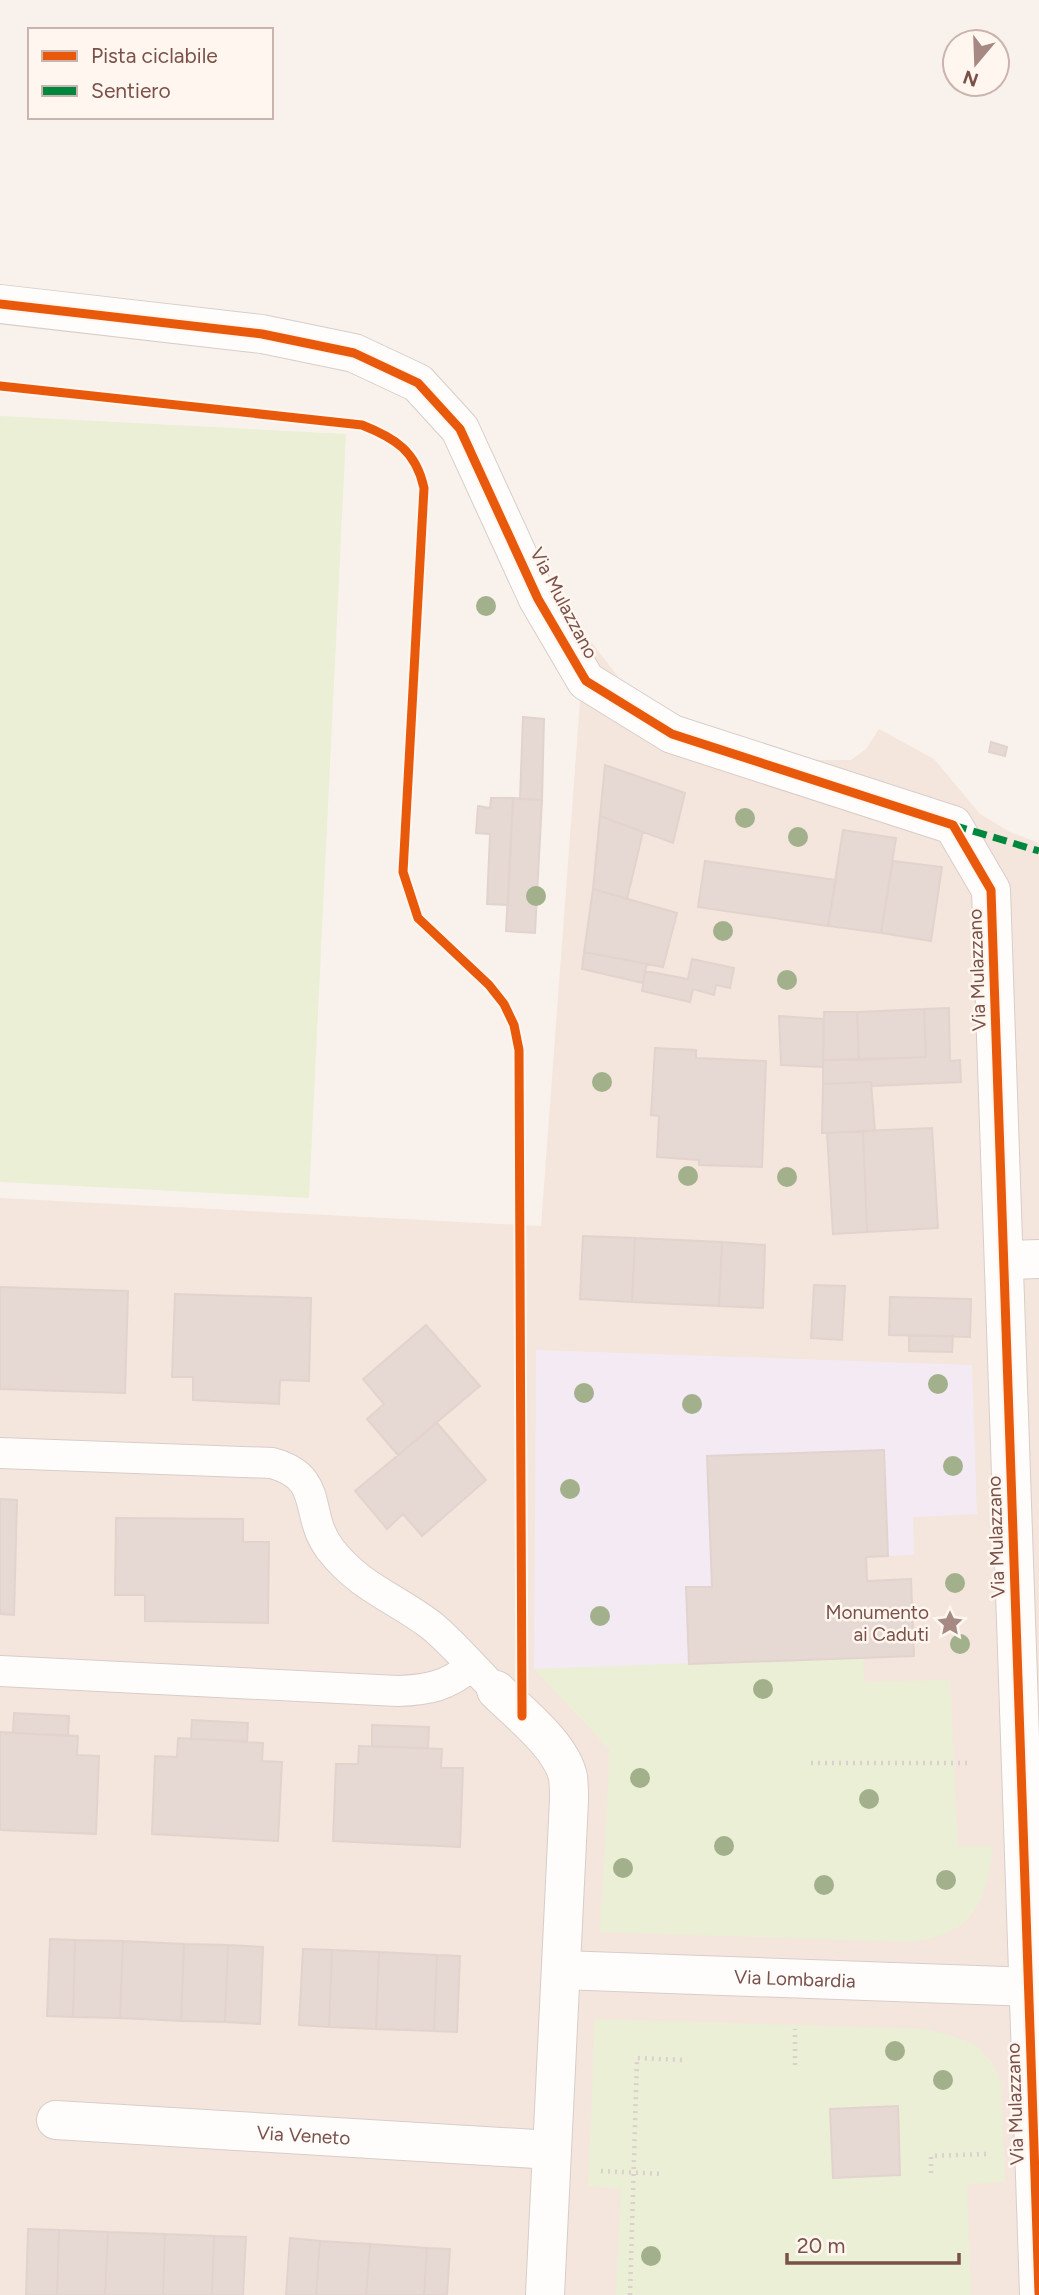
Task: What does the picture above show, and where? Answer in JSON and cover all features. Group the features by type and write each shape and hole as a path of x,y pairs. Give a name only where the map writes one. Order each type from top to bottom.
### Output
{"street":[{"name":"Via Mulazzano","path":"0,304 261,334 354,353 418,383 460,429 538,598 586,681 672,734 953,825 991,890 1022,1259 1029,1724 1021,1762 1029,1987 1035,2059 1034,2152 1039,2293"},
{"path":"484,1678 544,1738 561,1760 568,1777 545,2295"},
{"name":"Via Lombardia","path":"561,1970 1029,1987"},
{"name":"Via Veneto","path":"56,2120 551,2159"}],"lane":[{"path":"0,1453 272,1463 290,1468 305,1482 312,1498 316,1523 328,1546 346,1569 432,1627 484,1678"},
{"path":"0,1671 398,1691 440,1687 457,1679 484,1678"}],"path":[{"path":"811,1763 1021,1762"},
{"path":"630,2295 637,2058 683,2060"},
{"path":"931,2173 931,2156 1034,2152"},
{"path":"551,2159 663,2174"}],"shaded area":[{"path":"585,634 620,679 671,717 810,760 851,760 866,749 879,729 934,759 980,814 1010,832 1039,843 1039,2295 0,2295 0,1198 541,1226"},
{"path":"536,1350 972,1365 977,1514 913,1517 914,1555 888,1556 883,1450 707,1456 712,1587 686,1588 689,1664 534,1669"}],"green space":[{"path":"0,416 346,434 309,1198 0,1182"},
{"path":"863,1657 864,1682 950,1680 958,1846 992,1846 985,1887 973,1912 964,1922 939,1936 912,1942 600,1932 610,1750 534,1669"},
{"path":"595,2019 925,2029 978,2046 993,2064 1001,2082 1005,2182 967,2184 971,2295 616,2295 621,2189 588,2186"}],"building":[{"path":"523,717 544,719 542,800 520,799"},
{"path":"991,742 1007,747 1005,756 989,752"},
{"path":"605,765 685,793 673,843 600,816"},
{"path":"491,798 513,798 508,905 487,904 490,834 476,833 478,806 490,808"},
{"path":"513,798 542,800 535,933 506,931"},
{"path":"600,816 643,832 627,899 593,889"},
{"path":"843,830 896,838 881,933 828,926"},
{"path":"705,861 836,880 828,926 698,907"},
{"path":"893,861 942,867 931,941 881,933"},
{"path":"593,889 677,913 663,967 584,952"},
{"path":"584,952 647,964 643,983 582,969"},
{"path":"692,959 734,968 730,988 716,985 714,995 693,989 690,1002 642,991 645,971 688,979"},
{"path":"949,1008 950,1061 960,1060 961,1082 872,1086 871,1082 823,1084 823,1060 926,1057 924,1009"},
{"path":"924,1009 926,1057 859,1060 857,1012"},
{"path":"824,1012 857,1012 859,1060 823,1060"},
{"path":"779,1016 824,1019 823,1067 781,1065"},
{"path":"655,1048 696,1050 696,1058 766,1061 762,1167 699,1165 699,1160 657,1157 659,1116 651,1115"},
{"path":"871,1082 875,1131 822,1133 823,1084"},
{"path":"932,1128 938,1228 867,1232 863,1131"},
{"path":"863,1131 867,1232 833,1234 827,1133"},
{"path":"583,1236 635,1238 632,1302 580,1299"},
{"path":"635,1238 722,1242 719,1306 632,1302"},
{"path":"722,1242 765,1245 763,1308 719,1306"},
{"path":"814,1285 845,1286 842,1340 811,1338"},
{"path":"0,1287 128,1291 125,1393 0,1389"},
{"path":"175,1294 311,1298 309,1381 280,1380 279,1404 193,1400 193,1377 172,1377"},
{"path":"890,1297 971,1299 970,1337 889,1335"},
{"path":"426,1325 480,1386 398,1455 367,1419 384,1404 363,1379"},
{"path":"909,1335 953,1336 952,1352 909,1351"},
{"path":"437,1423 486,1480 422,1536 403,1514 387,1529 355,1491"},
{"path":"884,1450 888,1556 866,1557 867,1581 911,1579 914,1656 689,1664 686,1587 712,1587 707,1456"},
{"path":"0,1499 17,1500 14,1615 0,1614"},
{"path":"116,1518 243,1519 243,1542 269,1542 268,1623 145,1621 145,1595 115,1595"},
{"path":"14,1713 69,1716 68,1736 13,1733"},
{"path":"192,1720 248,1723 247,1741 191,1739"},
{"path":"372,1725 429,1727 428,1748 372,1746"},
{"path":"0,1732 78,1736 77,1755 99,1756 96,1834 0,1830"},
{"path":"178,1738 263,1743 262,1761 282,1762 278,1841 152,1834 155,1756 177,1757"},
{"path":"359,1746 442,1749 441,1768 463,1768 460,1847 333,1841 336,1764 358,1764"},
{"path":"50,1939 75,1940 73,2017 47,2016"},
{"path":"75,1940 123,1941 120,2018 73,2017"},
{"path":"123,1941 184,1944 181,2021 120,2018"},
{"path":"184,1944 228,1945 225,2022 181,2021"},
{"path":"228,1945 263,1947 260,2024 225,2022"},
{"path":"303,1949 332,1950 329,2027 299,2025"},
{"path":"332,1950 379,1952 376,2029 329,2027"},
{"path":"379,1952 437,1955 434,2031 376,2029"},
{"path":"437,1955 460,1956 457,2032 434,2031"},
{"path":"898,2106 900,2175 833,2178 830,2109"},
{"path":"28,2229 59,2230 57,2295 26,2295"},
{"path":"59,2230 108,2232 105,2295 57,2295"},
{"path":"108,2232 165,2234 163,2295 105,2295"},
{"path":"165,2234 214,2236 212,2295 163,2295"},
{"path":"214,2236 246,2237 243,2295 212,2295"},
{"path":"290,2238 320,2241 316,2295 286,2295"},
{"path":"320,2241 370,2244 366,2295 316,2295"},
{"path":"370,2244 427,2248 424,2295 366,2295"},
{"path":"427,2248 450,2249 447,2295 424,2295"}],"marked path":[{"path":"953,825 1039,851"}],"cycle path":[{"path":"0,304 262,334 354,353 418,383 460,429 538,599 586,681 672,734 953,825 991,890 1039,2293"},
{"path":"0,386 362,425 394,441 416,464 424,488 403,872 418,918 489,985 504,1004 514,1025 519,1050 522,1716"}],"place":[{"name":"Monumento ai Caduti","path":"950,1623"}]}
